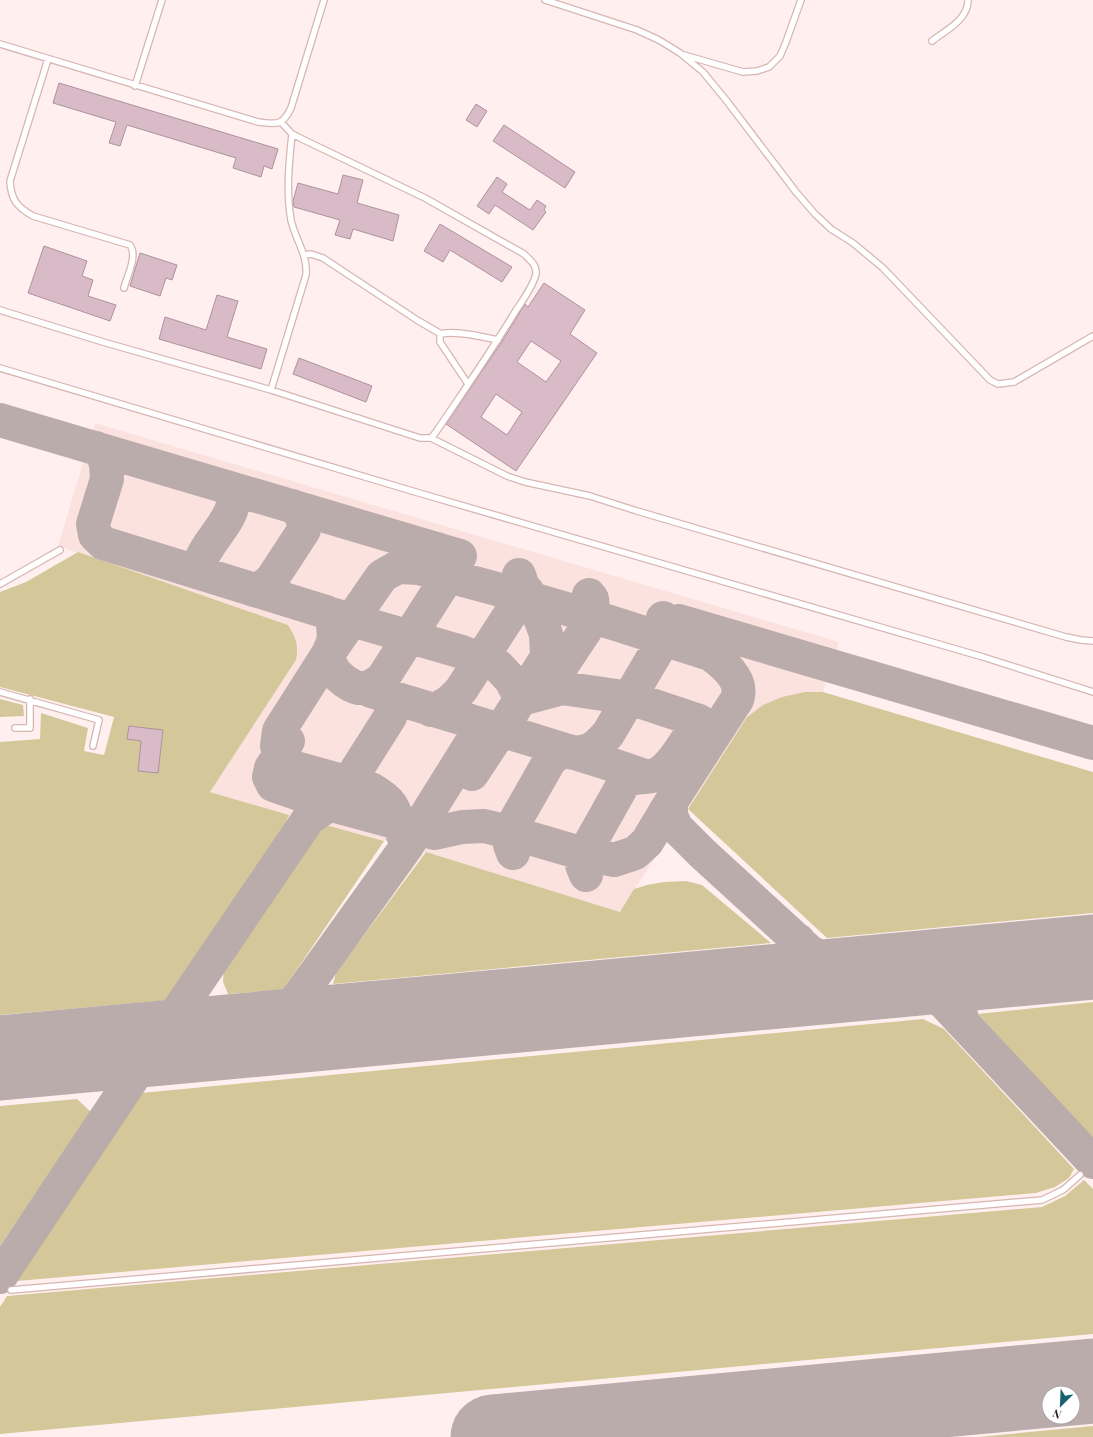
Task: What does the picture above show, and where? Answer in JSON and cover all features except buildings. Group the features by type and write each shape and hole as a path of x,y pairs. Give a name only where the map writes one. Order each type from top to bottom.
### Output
{"lane":[{"path":"135,86 162,0"},
{"path":"0,44 135,86 258,122 273,124 281,122 287,116 291,108 324,0"},
{"path":"545,0 637,30 659,40 680,53 703,72 796,192 815,214 831,229 853,243 883,268 990,380 998,384 1014,382 1093,336"},
{"path":"680,53 743,72 770,67 780,56 801,0"},
{"path":"932,41 957,23 965,13 968,0"},
{"path":"48,59 10,182 11,194 15,202 24,211 33,216 130,245 134,256 124,288"},
{"path":"281,122 292,134 425,198 524,254 532,261 535,267 536,274 532,284 498,340 431,438"},
{"path":"271,390 306,275 307,267 304,255 295,235 289,207 292,134"},
{"path":"304,255 311,254 323,258 417,320 441,334 451,333 476,335 498,340"},
{"path":"0,310 103,342 271,390 420,438 431,438 507,476 525,482 590,496 1058,635 1093,641"},
{"path":"441,334 440,342 468,384"},
{"path":"0,368 404,489 983,657 1093,692"},
{"path":"0,584 60,550"},
{"path":"0,692 99,720 93,746"},
{"path":"15,728 30,728 30,700"},
{"path":"11,1290 1042,1200 1063,1190 1080,1176"}],"shaded area":[{"path":"95,423 839,642 823,692 805,692 747,717 620,912 426,852 322,824 304,848 281,833 289,815 210,792 296,660 298,648 295,637 288,625 58,546"},
{"path":"78,552 288,625 296,641 296,660 210,792 289,815 281,833 170,1000 0,1015 0,742 40,739 41,713 88,728 84,751 104,755 114,717 0,687 0,592 26,582"},
{"path":"805,692 823,692 1093,772 1093,913 827,938 688,809 747,717 763,705 782,697"},
{"path":"0,699 23,705 24,716 0,717"},
{"path":"322,824 384,841 283,990 228,994 223,982 224,966"},
{"path":"426,852 620,912 634,889 664,882 686,881 702,885 771,943 333,984 336,973"},
{"path":"1093,1002 1093,1141 978,1014"},
{"path":"923,1019 944,1029 1074,1169 1069,1178 1055,1187 1036,1193 17,1281 141,1093"},
{"path":"77,1099 91,1112 0,1246 0,1106"},
{"path":"1084,1180 1093,1189 1093,1334 0,1434 0,1307 7,1296 1042,1207 1065,1196"},
{"path":"1093,1426 1093,1437 978,1437"}],"taxiway":[{"path":"0,420 460,556"},
{"path":"96,448 103,455 106,464 107,479 93,524 95,535 103,543 326,612 333,622 334,640 328,654 279,731 277,746 280,756 289,766 371,789 379,794 389,802 395,812 402,833"},
{"path":"204,574 199,566 202,558 228,517 233,502 231,492 225,487"},
{"path":"254,590 264,586 272,579 304,530 301,516 292,506"},
{"path":"325,803 435,833 462,827 484,826 584,854 614,860 635,853 647,842 737,700 738,689 734,677 725,666 710,654 522,596 419,568 398,567 382,576 328,654 334,671 345,682 355,687 364,688 372,686 383,678 448,576 448,572 448,568 446,561 437,549"},
{"path":"431,710 448,703 461,690 522,596 523,587 519,575"},
{"path":"472,774 547,657 546,634 538,613 522,596 527,591"},
{"path":"545,691 594,617 592,599 589,595"},
{"path":"331,614 462,652 498,666 511,680 521,699 562,688 630,698 699,721 705,731 707,739 702,753"},
{"path":"573,753 593,748 608,734 664,639 666,631 663,618"},
{"path":"679,621 1093,743"},
{"path":"371,691 645,776"},
{"path":"288,741 271,768 269,777 273,785 325,803 336,797 345,788 390,717 392,706 385,694"},
{"path":"254,1034 284,1015 292,1006 407,846 475,737 473,728 468,720"},
{"path":"586,875 582,865 584,854 625,781 633,778 651,776 661,772 677,756 693,730"},
{"path":"513,853 510,845 509,832 550,760 559,753 569,751"},
{"path":"671,802 671,815 676,827 702,853 809,951 832,965 854,975 886,976 906,979 922,984 935,993 1093,1162"},
{"path":"0,1277 156,1043 309,818 324,808 334,805"},
{"path":"752,988 772,985 791,978 799,968 803,957 799,941"},
{"path":"1065,960 1085,963 1093,968"},
{"path":"964,1024 960,1012 960,1003 964,986 974,973 994,966"},
{"path":"307,986 305,997 308,1011 311,1016 319,1023 334,1027"},
{"path":"88,1050 131,1041 151,1033 168,1019"},
{"path":"146,1067 173,1046 184,1042 211,1038"},
{"path":"645,1437 653,1430 670,1420"},
{"path":"570,1429 590,1432 597,1437"}],"runway":[{"path":"0,1058 1093,957"},
{"path":"493,1437 1093,1381"}]}
